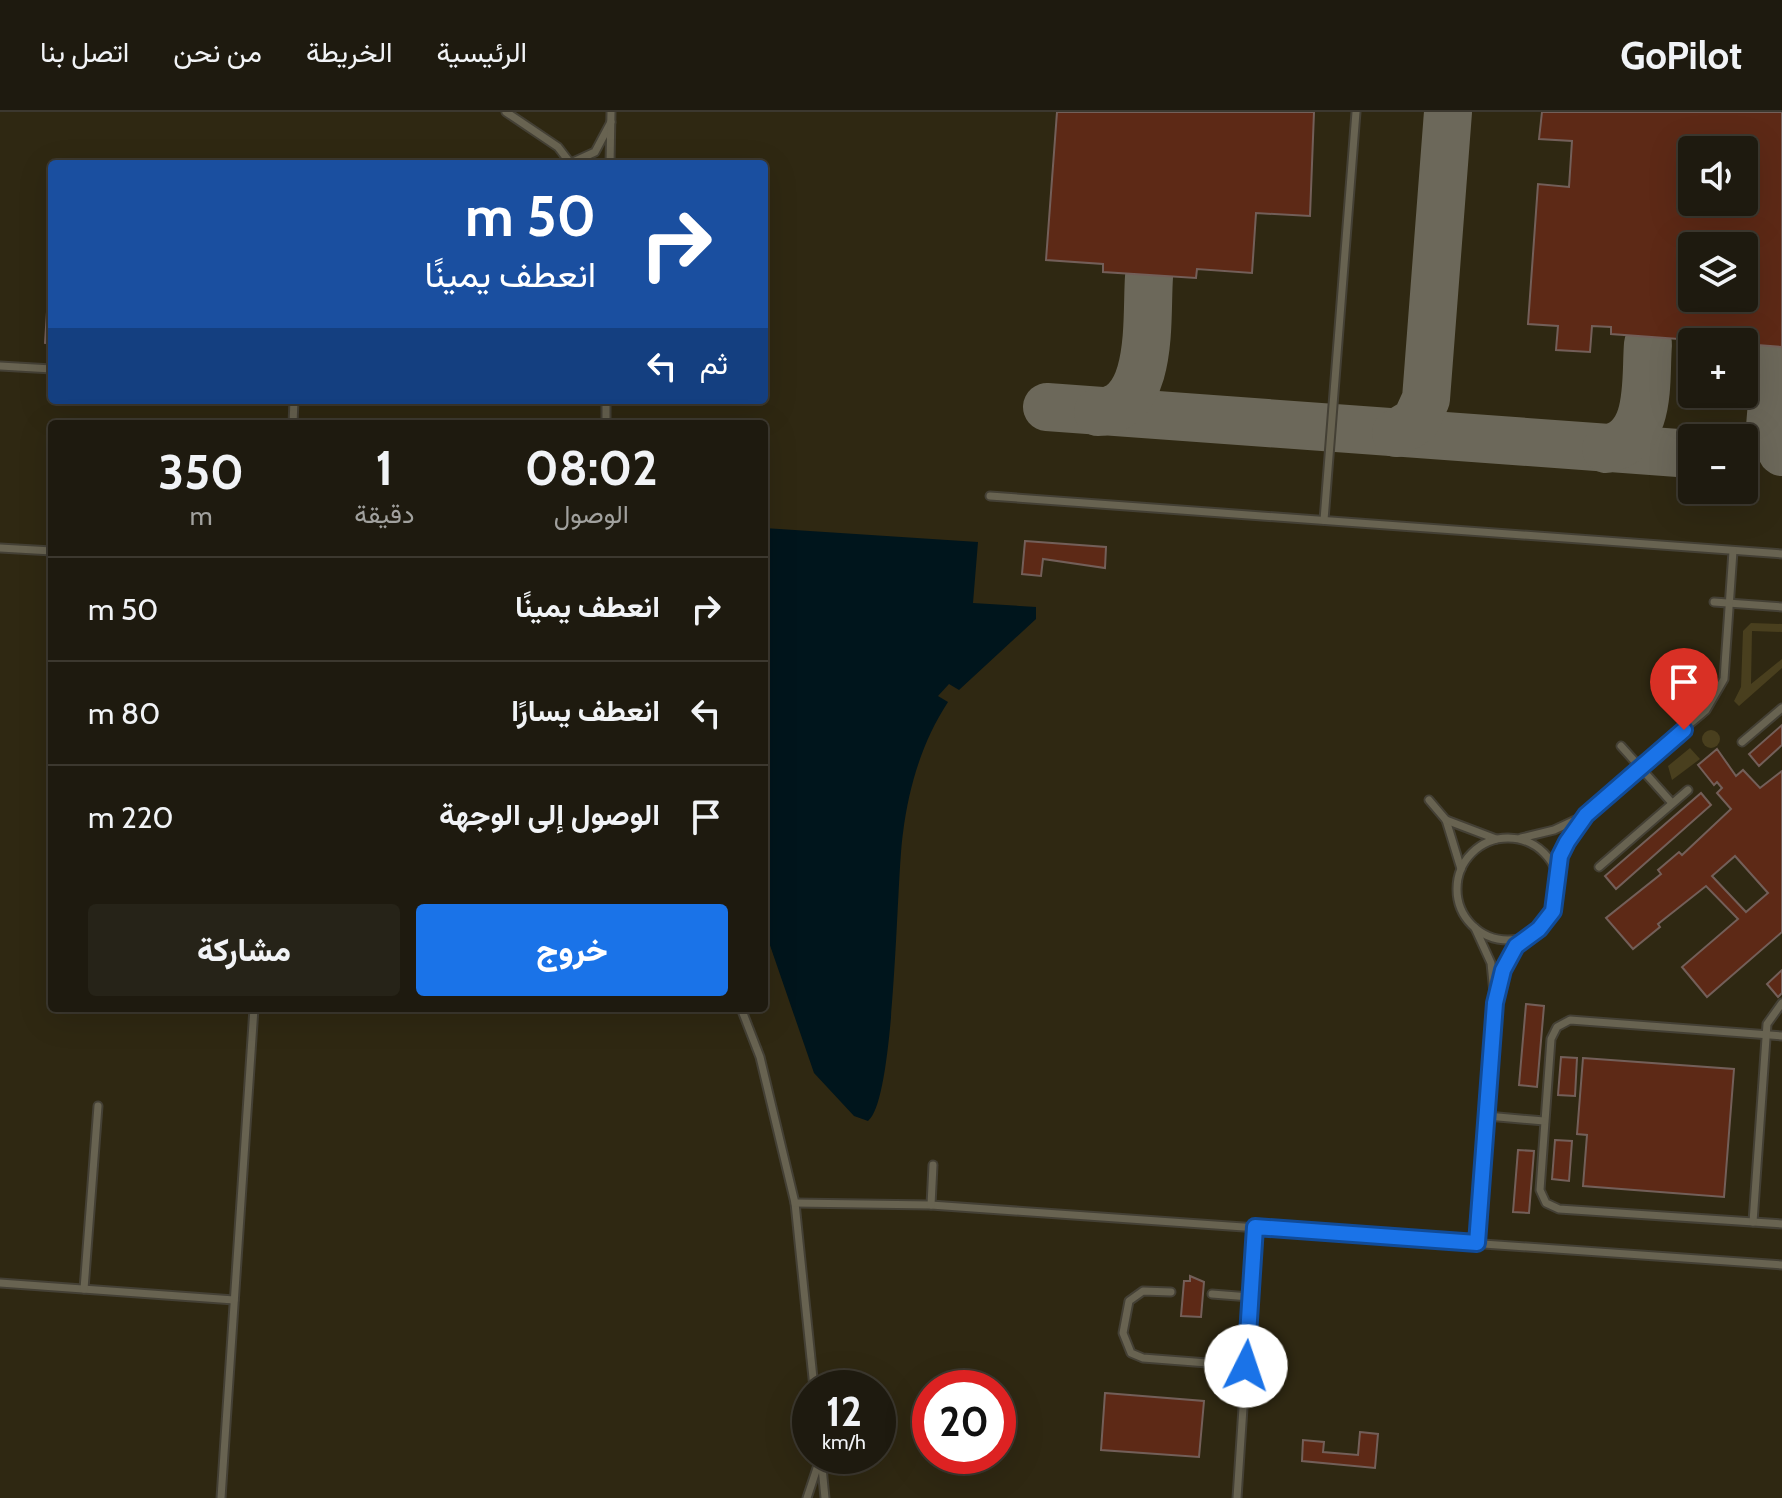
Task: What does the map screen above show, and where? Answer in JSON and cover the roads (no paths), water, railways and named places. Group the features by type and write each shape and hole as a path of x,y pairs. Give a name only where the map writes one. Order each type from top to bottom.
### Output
{"lane":[{"path":"506,112 558,147 568,160"},
{"path":"610,160 611,112"},
{"path":"1324,520 1356,112"},
{"path":"579,160 595,152 611,122"},
{"path":"0,366 48,369"},
{"path":"990,496 1782,554"},
{"path":"0,548 48,551"},
{"path":"1495,1003 1509,958 1553,911 1557,876 1567,842 1586,815 1717,697 1724,679 1733,551"},
{"path":"1714,602 1782,607"},
{"path":"1742,742 1782,708"},
{"path":"1621,746 1672,803"},
{"path":"1599,867 1688,790"},
{"path":"1429,800 1446,820 1461,869"},
{"path":"1446,820 1498,839 1517,839 1554,830 1586,815"},
{"path":"1477,1243 1495,1003 1491,963 1475,928 1460,907 1458,882 1461,869 1472,853 1498,839"},
{"path":"1517,839 1543,852 1557,876"},
{"path":"1475,928 1496,938 1529,935"},
{"path":"1753,1222 1766,1034 1769,1015 1782,1003"},
{"path":"221,1498 254,1012"},
{"path":"743,1012 760,1057 795,1203 812,1370"},
{"path":"1782,1036 1565,1021 1557,1027 1551,1039 1540,1190 1552,1207 1782,1224"},
{"path":"84,1289 98,1106"},
{"path":"1487,1116 1544,1121"},
{"path":"931,1205 933,1165"},
{"path":"795,1203 931,1205 1782,1265"},
{"path":"1237,1498 1255,1227"},
{"path":"0,1283 234,1300"},
{"path":"1171,1292 1149,1289 1129,1301 1123,1333 1131,1353 1143,1358 1246,1366"},
{"path":"1212,1294 1250,1297"},
{"path":"807,1498 815,1474"},
{"path":"823,1474 825,1498"}],"water":[{"path":"768,528 978,542 973,603 1036,607 1036,619 959,690 949,684 938,696 948,702 924,749 906,816 890,1033 877,1104 868,1121 854,1116 814,1073 768,940"}]}
